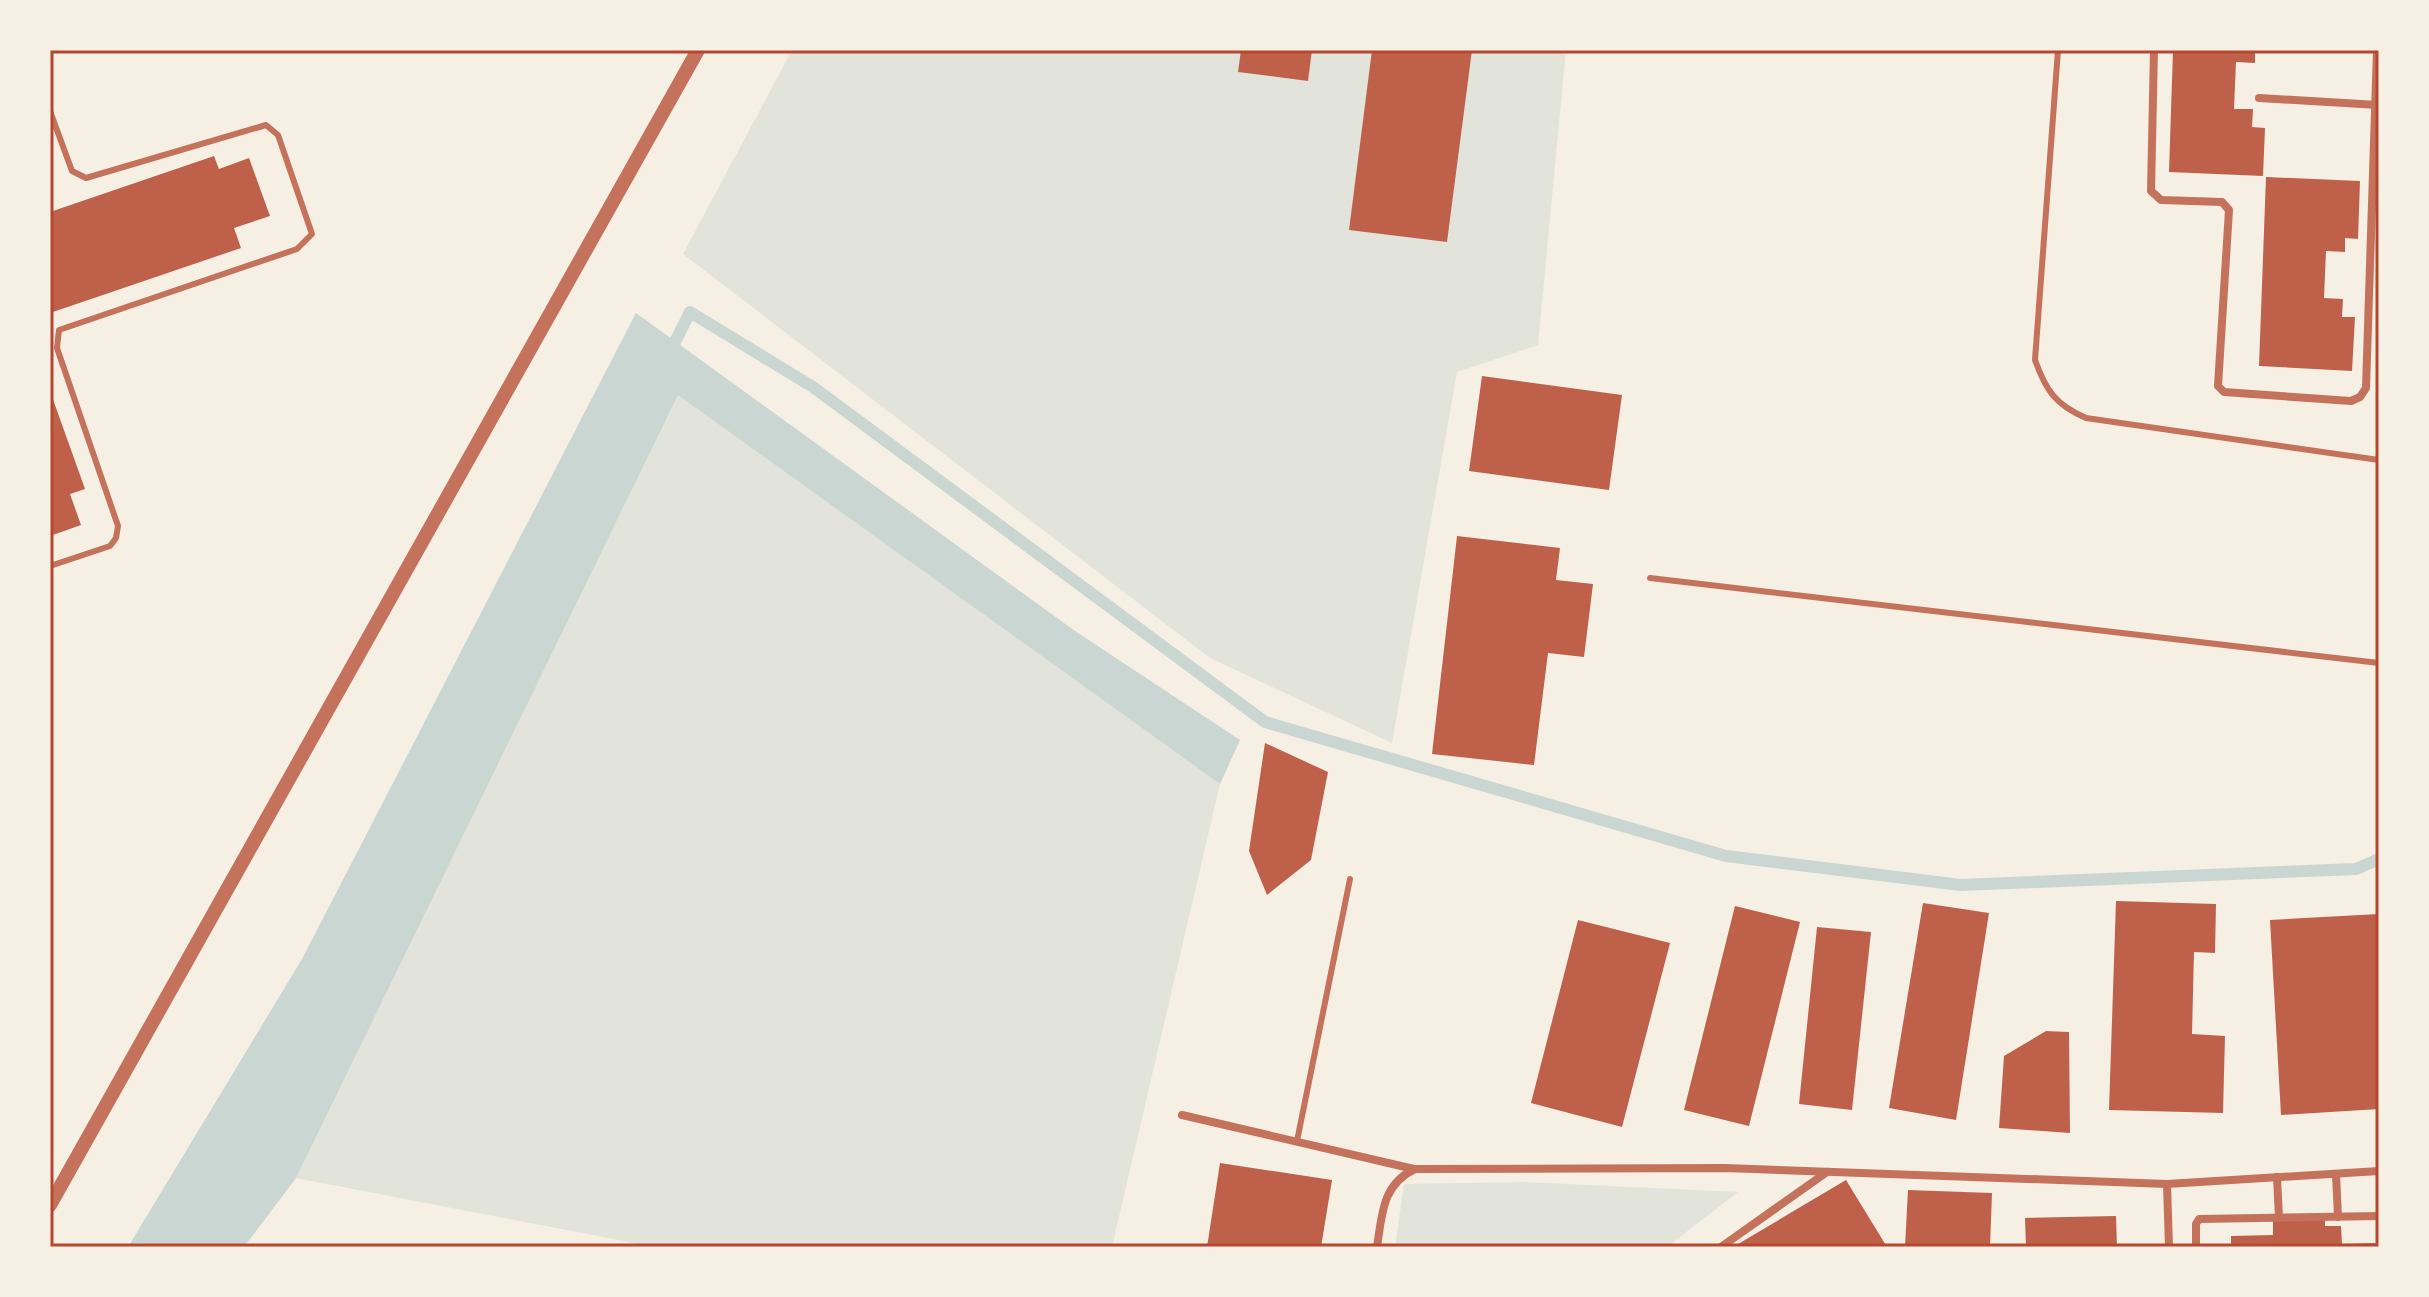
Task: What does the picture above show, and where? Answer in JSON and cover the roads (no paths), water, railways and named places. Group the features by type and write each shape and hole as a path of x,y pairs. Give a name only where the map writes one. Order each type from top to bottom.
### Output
{"street":[{"path":"50,1205 698,50"},
{"path":"2154,50 2151,191 2161,200 2222,202 2229,210 2216,376 2218,386 2224,392 2351,401 2360,397 2366,388 2377,50"},
{"path":"2259,98 2377,105"},
{"path":"1182,1115 1415,1169 1828,1172 2167,1184 2379,1171"},
{"path":"1377,1247 1384,1200 1398,1177 1415,1169"},
{"path":"1721,1247 1828,1172"},
{"path":"2336,1174 2338,1217"},
{"path":"2277,1177 2279,1218"},
{"path":"2167,1184 2169,1247"},
{"path":"2196,1247 2199,1219 2379,1216"}],"lane":[{"path":"2058,50 2035,360 2046,390 2062,408 2086,418 2379,460"},
{"path":"50,111 72,171 86,178 266,125 278,135 312,234 297,249 59,330 57,348 118,526 116,538 110,546 50,566"},
{"path":"1650,578 2379,663"},
{"path":"1297,1141 1350,879"}],"waterway":[{"path":"668,356 690,312 813,387 1265,722 1726,856 1961,885 2356,869 2379,859"}]}
